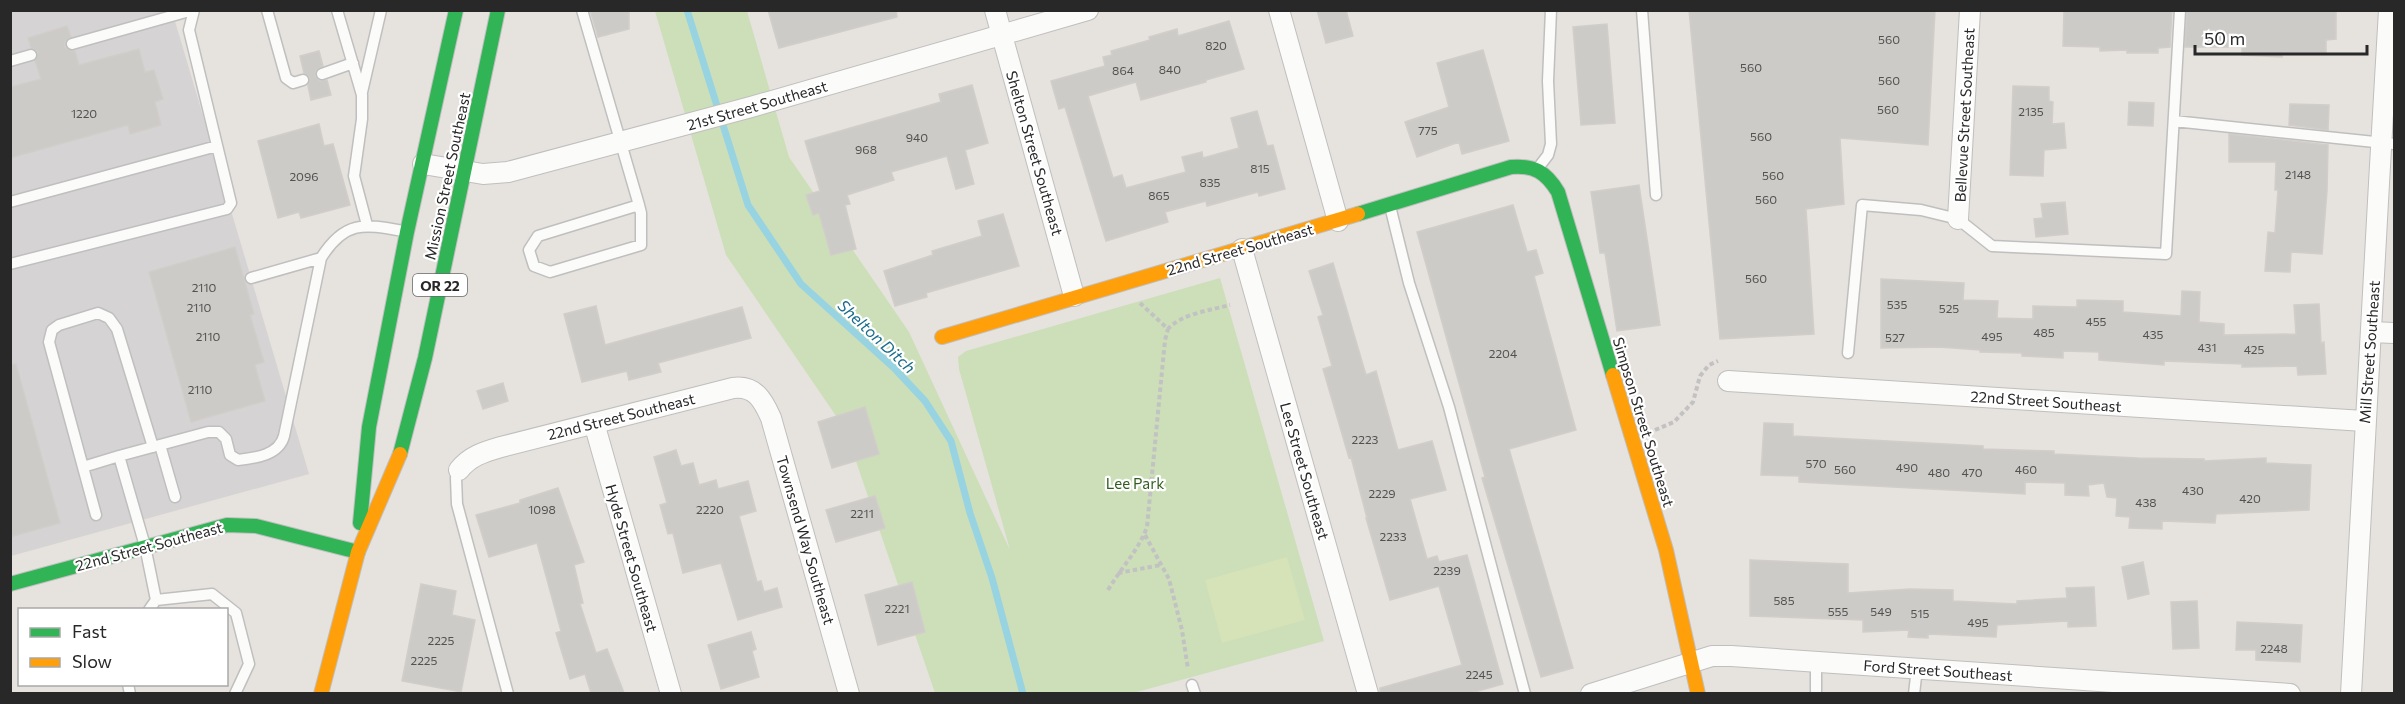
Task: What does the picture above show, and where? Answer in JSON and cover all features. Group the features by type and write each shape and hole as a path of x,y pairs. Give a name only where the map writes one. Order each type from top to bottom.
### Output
{"main road":[{"name":"Mission Street Southeast","path":"358,552 369,427 407,232 456,10"},
{"name":"Mission Street Southeast","path":"321,693 358,552 403,446 425,358 498,10"},
{"name":"22nd Street Southeast","path":"942,337 1074,296 1390,206 1511,167 1527,165 1538,168"},
{"name":"Simpson Street Southeast","path":"1538,168 1550,178 1558,192 1666,550 1698,693"},
{"name":"22nd Street Southeast","path":"10,584 217,526 256,526 358,552"}],"street":[{"name":"Shelton Street Southeast","path":"995,10 1074,296"},
{"name":"21st Street Southeast","path":"423,164 483,174 508,172 698,122 1088,10"},
{"path":"1279,10 1338,221"},
{"name":"Bellevue Street Southeast","path":"1958,219 1970,10"},
{"name":"Mill Street Southeast","path":"2351,693 2364,421 2388,143 2389,10"},
{"name":"Lee Street Southeast","path":"1242,249 1368,693"},
{"path":"2372,332 2394,333"},
{"name":"22nd Street Southeast","path":"1728,381 2364,421"},
{"name":"22nd Street Southeast","path":"459,470 465,462 478,454 733,388 744,387 754,391"},
{"name":"Townsend Way Southeast","path":"754,391 764,403 771,418 849,693"},
{"name":"Hyde Street Southeast","path":"594,423 670,693"},
{"name":"Ford Street Southeast","path":"1591,693 1712,656 2290,693"}],"lane":[{"path":"10,264 227,208 231,203 189,30 193,10 72,44"},
{"path":"267,10 286,78 293,83 303,80"},
{"path":"337,10 362,95"},
{"path":"367,225 354,176 362,119 362,95 381,10"},
{"path":"582,10 639,205 641,245 550,272 534,266 529,250 538,236 639,205"},
{"path":"1538,168 1548,155 1551,144 1548,81 1551,10"},
{"path":"1642,10 1656,195"},
{"path":"1848,353 1862,205 1922,210 1958,219 1992,246 2166,254 2180,10"},
{"path":"10,61 31,56"},
{"path":"322,74 353,63"},
{"path":"2174,120 2388,143"},
{"path":"10,202 217,146"},
{"path":"1390,206 1409,283 1449,407 1526,693"},
{"path":"83,466 219,432 226,439 231,455 238,460 274,451 282,444 321,258 331,243 352,228 367,225 407,232"},
{"path":"251,278 321,258"},
{"path":"96,515 49,342 52,330 60,325 89,316 98,314 109,318 117,329 175,497"},
{"path":"119,456 145,546 152,605 212,594 236,613 249,664 235,693"},
{"path":"459,470 456,478 457,504 508,693"},
{"path":"1816,661 1816,693"},
{"path":"1914,693 1917,668"}],"path":[{"path":"1135,298 1168,329"},
{"path":"1108,590 1137,549 1148,527 1165,340 1168,329 1182,319 1230,305"},
{"path":"1631,436 1659,429 1674,422 1693,402 1696,396 1697,381 1713,362 1723,363 1728,381"},
{"path":"1144,535 1169,579 1182,630 1184,653 1193,689"},
{"path":"1118,573 1161,565"}],"shaded area":[{"path":"11,11 172,11 309,474 11,556"}],"green space":[{"name":"Lee Park","path":"655,11 747,11 789,157 909,332 1010,550 959,369 958,357 966,351 1220,278 1324,641 1133,693 935,693 845,429 726,255"},
{"path":"1287,557 1305,620 1222,643 1205,580"}],"building":[{"path":"590,10 629,10 629,29 598,37"},
{"path":"768,10 896,10 897,17 779,48"},
{"path":"1317,10 1346,10 1353,36 1326,43"},
{"path":"1689,10 1935,10 1928,145 1840,138 1844,204 1806,209 1814,334 1720,339"},
{"path":"2064,10 2172,10 2170,47 2158,48 2158,53 2127,53 2127,50 2100,51 2100,47 2063,46"},
{"path":"2187,10 2336,10 2336,39 2326,40 2326,53 2282,53 2282,57 2242,55 2242,47 2185,47"},
{"path":"1229,21 1244,69 1141,100 1136,82 1088,96 1113,178 1122,175 1126,188 1186,172 1182,157 1202,152 1203,158 1239,148 1231,118 1257,111 1267,146 1273,145 1285,189 1259,196 1258,192 1207,206 1206,201 1165,212 1168,222 1106,241 1065,107 1059,109 1051,81 1105,66 1103,57 1112,55 1111,51 1150,40 1149,37 1177,29 1178,36"},
{"path":"1607,24 1615,123 1581,125 1573,27"},
{"path":"67,26 71,37 65,42 65,47 70,51 75,51 79,65 139,49 145,72 154,70 163,99 155,102 161,125 130,134 128,125 10,158 10,87 41,79 35,61 38,52 31,48 28,38"},
{"path":"1483,50 1509,141 1462,154 1459,142 1417,157 1405,122 1449,107 1437,63"},
{"path":"319,51 323,66 316,70 315,76 320,81 327,80 331,95 311,100 308,86 310,78 304,73 300,56"},
{"path":"972,85 988,143 965,150 974,184 956,189 947,156 891,172 894,180 847,195 850,204 845,205 856,249 831,255 819,213 813,215 806,195 820,191 805,141 941,102 939,94"},
{"path":"2013,86 2049,87 2049,101 2053,102 2052,124 2064,123 2066,148 2044,150 2043,176 2010,175"},
{"path":"2129,102 2154,103 2153,126 2128,125"},
{"path":"2290,104 2329,105 2328,130 2289,125"},
{"path":"319,124 324,146 333,144 350,205 301,218 299,212 278,218 258,141"},
{"path":"2229,134 2328,145 2322,254 2291,252 2290,272 2265,271 2268,232 2275,233 2278,190 2275,190 2276,162 2229,162"},
{"path":"1639,185 1660,325 1617,331 1605,253 1600,253 1591,192"},
{"path":"2065,202 2068,234 2036,237 2034,219 2043,218 2041,204"},
{"path":"1513,205 1527,252 1536,250 1543,273 1534,276 1576,430 1509,449 1573,668 1541,677 1482,478 1485,477 1417,232"},
{"path":"1003,214 1019,266 926,293 927,297 895,306 884,271 933,255 932,251 982,236 978,221"},
{"path":"235,247 254,314 250,315 264,362 255,365 265,401 191,422 149,272"},
{"path":"1333,263 1366,375 1376,371 1398,450 1432,441 1446,490 1410,499 1427,559 1437,556 1439,562 1467,555 1503,684 1471,693 1380,693 1380,688 1462,665 1439,586 1390,600 1351,457 1349,458 1323,369 1332,366 1318,317 1323,315 1309,271"},
{"path":"1881,279 1964,283 1963,300 1998,301 1997,318 2033,319 2033,306 2077,307 2077,300 2123,301 2123,312 2181,316 2182,291 2200,292 2199,322 2224,324 2224,335 2296,334 2294,305 2319,304 2321,343 2324,342 2326,374 2298,375 2297,366 2242,367 2242,364 2164,361 2164,365 2099,360 2099,352 2063,351 2063,358 1939,347 1881,348"},
{"path":"596,306 605,345 742,307 751,338 658,363 661,372 629,380 627,371 582,382 564,314"},
{"path":"16,364 60,523 10,537 10,365"},
{"path":"503,383 508,401 483,409 477,391"},
{"path":"865,407 879,454 832,468 818,422"},
{"path":"1764,423 1793,424 1793,436 1983,446 1983,449 2054,451 2054,454 2138,458 2204,459 2204,461 2266,458 2266,463 2311,465 2309,510 2216,514 2215,523 2162,521 2162,529 2129,528 2130,517 2116,516 2117,498 2107,497 2104,483 2088,485 2089,496 2065,495 2065,483 2025,482 2025,494 1799,482 1799,476 1761,475"},
{"path":"676,450 681,466 693,463 699,485 716,480 718,489 748,481 756,511 739,516 757,582 761,581 764,592 777,588 782,607 738,620 721,563 683,573 673,533 668,534 660,505 667,503 654,457"},
{"path":"558,488 584,562 574,565 583,603 580,604 596,653 607,649 624,693 591,693 585,674 570,679 556,633 561,631 537,543 489,557 476,515 520,503 520,500"},
{"path":"875,496 885,528 836,542 826,510"},
{"path":"1750,560 1848,564 1848,593 1910,589 1953,590 1953,601 2017,604 2017,601 2067,598 2066,588 2094,587 2096,626 2068,627 2068,621 1997,625 1996,637 1928,634 1928,638 1908,637 1909,630 1863,632 1863,620 1750,616"},
{"path":"2143,562 2149,594 2128,599 2122,567"},
{"path":"912,582 925,632 878,645 865,595"},
{"path":"421,584 456,591 452,615 475,620 461,692 402,681"},
{"path":"2197,601 2199,648 2173,649 2171,602"},
{"path":"2237,622 2302,625 2300,662 2256,660 2256,650 2236,650"},
{"path":"751,632 756,649 752,651 759,677 721,689 708,645"}],"waterway":[{"name":"Shelton Ditch","path":"687,10 748,205 801,284 895,369 925,401 951,441 970,513 992,578 1023,694"}],"traffic: fast":[{"path":"360,523 369,427 407,232 456,10"},
{"path":"400,454 425,358 498,10"},
{"path":"1358,214 1511,167 1526,167 1539,171 1549,179 1558,192 1613,375"},
{"path":"10,584 227,525 256,526 358,552"}],"traffic: slow":[{"path":"942,337 1358,214"},
{"path":"1613,375 1666,550 1698,694"},
{"path":"321,694 358,552 400,454"}]}
